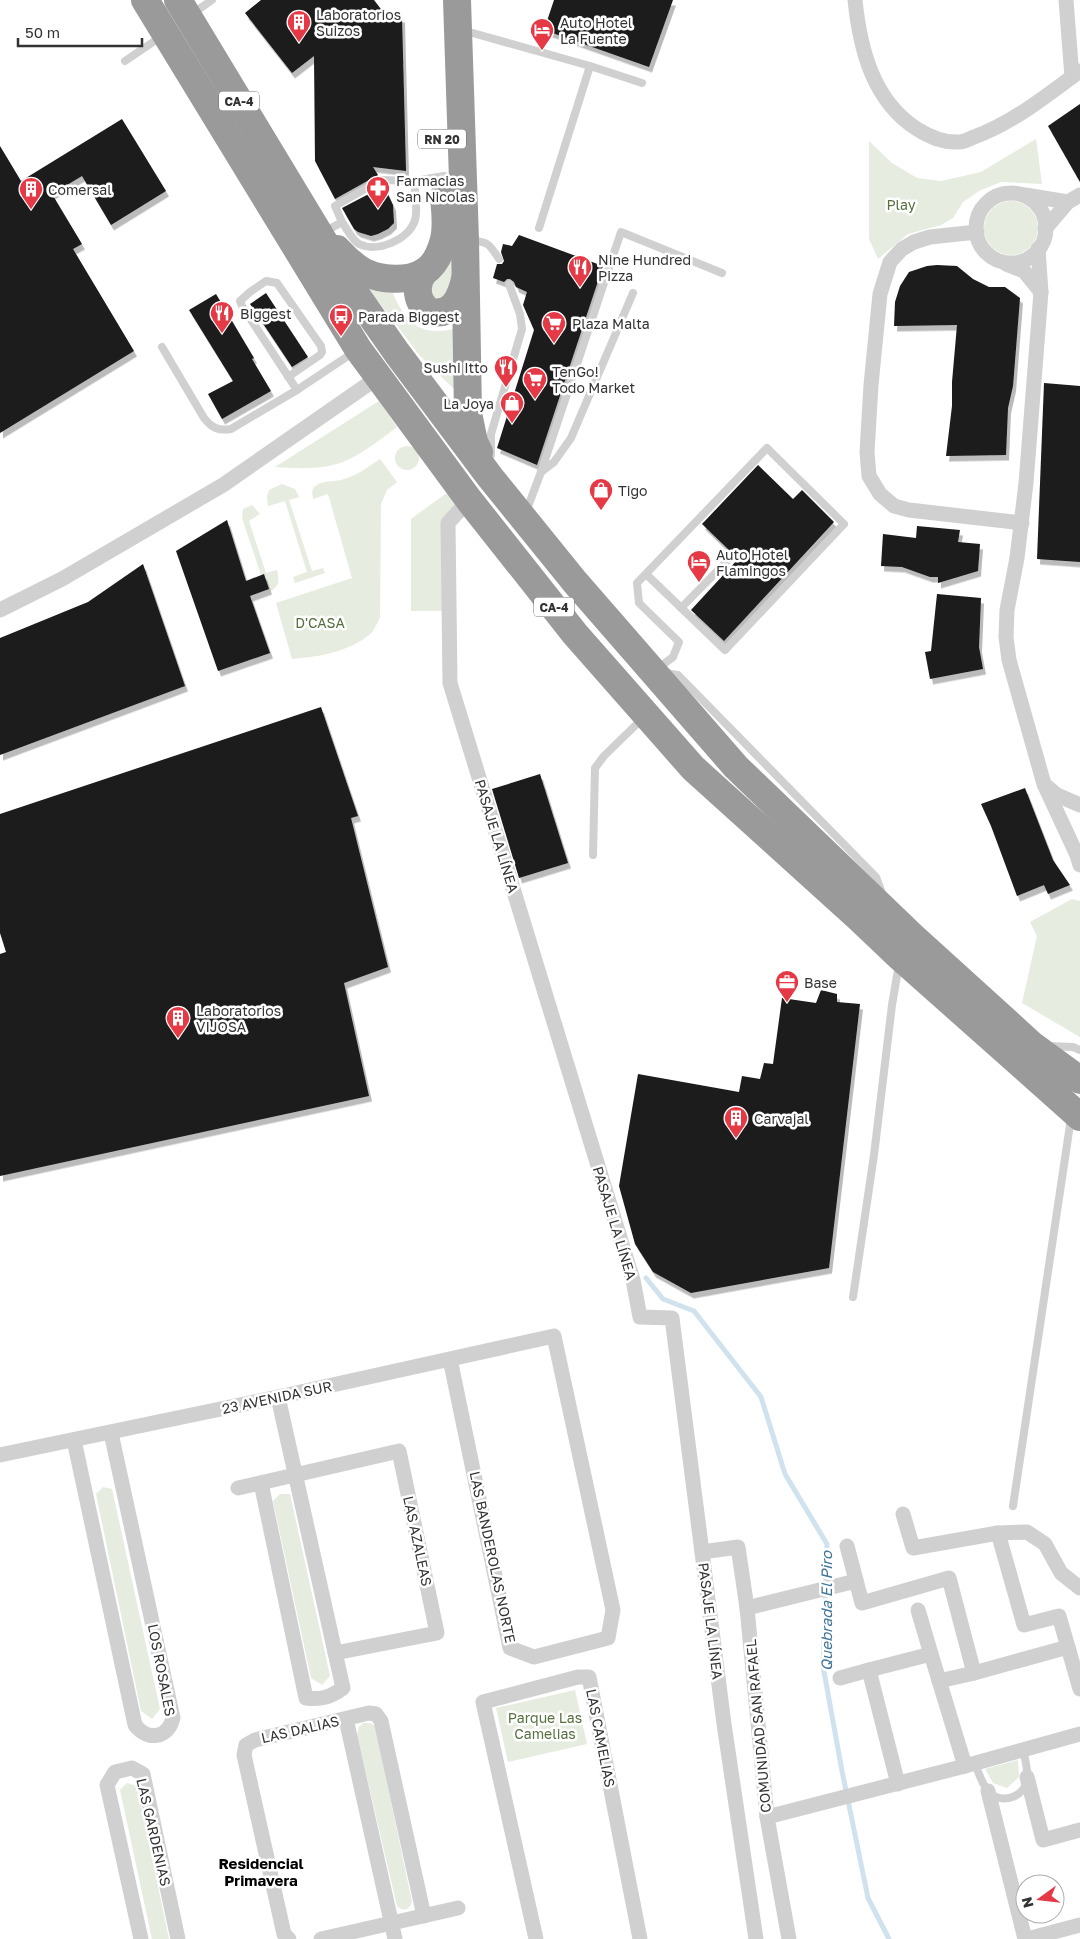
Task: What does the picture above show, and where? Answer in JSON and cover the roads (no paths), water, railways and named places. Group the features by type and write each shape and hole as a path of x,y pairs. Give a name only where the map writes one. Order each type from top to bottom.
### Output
{"highway":[{"name":"CA-4","path":"145,0 358,349 469,500 575,634 693,768 1076,1114"},
{"name":"RN 20","path":"424,272 437,257 445,235 437,0"},
{"name":"RN 20","path":"456,0 465,240 468,413 474,442 490,476"},
{"name":"CA-4","path":"183,8 300,203 366,308 490,476 609,622 736,767 888,915 1032,1044 1080,1080"},
{"path":"300,203 332,228 345,258 359,269 374,276 397,278 409,277 424,272"},
{"path":"424,272 418,285 418,295 424,307 435,313 443,312 454,306 466,275"}],"street":[{"path":"855,0 860,43 870,70 886,100 903,120 933,139 960,142 990,131 1029,107 1076,74 1066,0"},
{"path":"1040,292 1024,271 1000,261 982,247 976,226 978,216 983,206 991,198 1006,193 1074,198"},
{"path":"1000,261 1010,263 1021,261 1031,256 1038,249 1043,239 1044,217 1039,207 1031,199 1021,194"},
{"path":"1045,228 1074,198"},
{"path":"977,232 930,237 914,242 902,249 890,262 880,294 867,452 868,476 880,494 894,506 909,510 1022,522"},
{"path":"1038,249 1040,292 1022,522 1007,610 1006,637 1009,660 1044,784 1079,860"},
{"path":"0,610 62,579 223,485 378,378"},
{"name":"PASAJE LA LÍNEA","path":"469,500 448,523 450,683 633,1280 640,1317 672,1318 724,1724 756,1939"},
{"path":"1044,784 1057,795 1080,805"},
{"path":"1079,860 1077,846 1080,832"},
{"name":"23 AVENIDA SUR","path":"0,1455 111,1433 554,1336"},
{"name":"LAS BANDEROLAS NORTE","path":"450,1359 510,1648 534,1657 608,1638 613,1610 554,1336"},
{"path":"261,1483 306,1698 331,1696 343,1688 278,1397"},
{"name":"LOS ROSALES","path":"74,1440 135,1725 141,1733 152,1736 159,1735 169,1728 174,1718 111,1433"},
{"name":"LAS AZALEAS","path":"238,1488 399,1451 437,1633 336,1653"},
{"path":"903,1514 913,1548 998,1533 1027,1532 1045,1544 1060,1573 1080,1588"},
{"path":"998,1533 1024,1626 1059,1616 1080,1689"},
{"path":"847,1546 862,1603 949,1578 974,1673"},
{"name":"COMUNIDAD SAN RAFAEL","path":"702,1552 738,1548 748,1608 767,1817 789,1939"},
{"path":"748,1608 856,1581"},
{"path":"918,1610 939,1681 970,1765"},
{"path":"939,1681 1068,1647"},
{"path":"840,1678 931,1654"},
{"path":"869,1670 898,1784"},
{"name":"LAS CAMELIAS","path":"536,1939 483,1702 578,1677 589,1677 640,1939"},
{"name":"LAS DALIAS","path":"289,1939 284,1934 244,1755 246,1745 254,1740 369,1713 376,1714 381,1721 424,1916"},
{"name":"LAS DALIAS","path":"346,1718 395,1939"},
{"path":"767,1817 970,1765 1080,1734"},
{"name":"LAS GARDENIAS","path":"141,1939 107,1786 115,1772 132,1768 143,1774 178,1939"},
{"path":"1027,1777 1042,1840 1080,1830"},
{"path":"988,1791 1026,1939 1080,1925"},
{"path":"321,1939 458,1908"}],"lane":[{"path":"183,8 212,0"},
{"path":"458,28 642,83"},
{"path":"125,61 166,34"},
{"path":"539,228 590,66"},
{"path":"414,181 415,220 408,231 392,243 381,247 360,244 332,228 335,206 381,180 414,181 444,176"},
{"path":"524,518 542,472 621,232 722,272"},
{"path":"465,240 490,244 499,259"},
{"path":"288,377 320,356 322,352 321,346 277,282 266,281 240,301 288,377 297,390"},
{"path":"490,476 491,434 522,329 520,314 509,284"},
{"path":"542,472 554,462 571,438 633,293"},
{"path":"162,347 204,418 212,427 222,430 231,429 297,390 358,349"},
{"path":"646,574 725,650 844,524 767,448 646,574 637,584 639,603 679,642 673,657 653,672"},
{"path":"681,608 732,556"},
{"path":"592,855 595,768 604,756 646,715"},
{"path":"852,1297 874,1154 892,1005 900,957"},
{"path":"1032,1044 1073,1047 1080,1050"},
{"path":"1013,1506 1076,1114"},
{"path":"970,1765 988,1791 994,1796 1008,1799 1021,1792 1026,1785 1027,1777 1023,1750"}],"waterway":[{"name":"Quebrada El Piro","path":"646,1278 663,1299 694,1311 761,1397 785,1474 827,1544 823,1666 868,1898 889,1939"}],"place":[{"name":"Laboratorios Suizos","path":"299,43"},
{"name":"Auto Hotel La Fuente","path":"542,51"},
{"name":"Farmacias San Nicolas","path":"378,209"},
{"name":"Comersal","path":"31,210"},
{"name":"Nine Hundred Pizza","path":"580,288"},
{"name":"Biggest","path":"222,334"},
{"name":"Parada Biggest","path":"341,337"},
{"name":"Plaza Malta","path":"554,344"},
{"name":"Sushi Itto","path":"506,388"},
{"name":"TenGo! Todo Market","path":"535,400"},
{"name":"La Joya","path":"512,424"},
{"name":"Tigo","path":"601,511"},
{"name":"Auto Hotel Flamingos","path":"699,583"},
{"name":"Base","path":"787,1003"},
{"name":"Laboratorios VIJOSA","path":"178,1039"},
{"name":"Carvajal","path":"736,1139"}],"district":[{"name":"Residencial Primavera","path":"261,1872"}],"park label":[{"name":"Play","path":"901,204"},
{"name":"D'CASA","path":"320,622"},
{"name":"Parque Las Camelias","path":"545,1725"}]}
